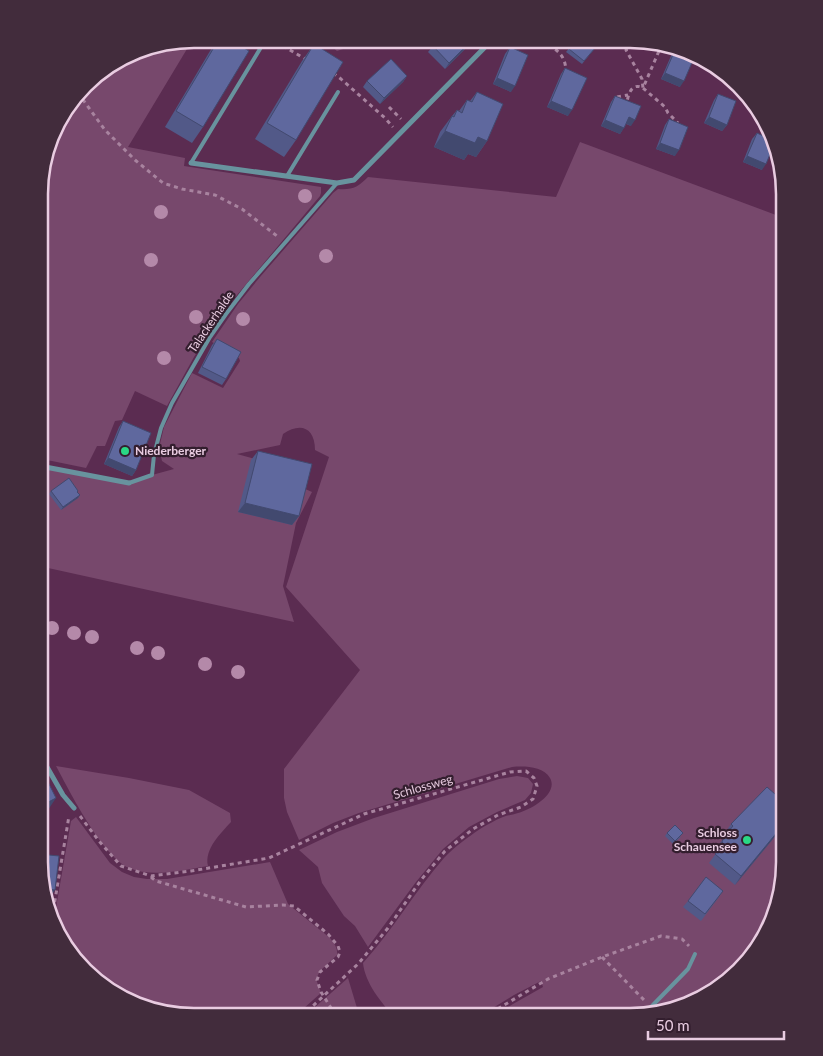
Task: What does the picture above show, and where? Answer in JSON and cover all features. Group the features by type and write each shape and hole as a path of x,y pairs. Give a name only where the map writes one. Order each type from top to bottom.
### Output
{"street":[{"name":"Talackerhalde","path":"191,164 337,183 354,180 484,48"},
{"path":"48,467 129,482"},
{"path":"48,769 63,795 74,808"}],"lane":[{"name":"Talackerhalde","path":"191,164 261,48"},
{"path":"287,176 338,92"},
{"name":"Talackerhalde","path":"129,482 152,475 154,455 161,428 172,402 210,337 226,314 249,284 337,183"},
{"path":"651,1007 688,969 696,954"}],"path":[{"path":"552,48 564,58 566,72"},
{"path":"627,48 626,50 642,79 644,88"},
{"path":"644,88 659,51"},
{"path":"627,104 630,91 640,86 665,107 678,124"},
{"path":"616,97 628,95"},
{"path":"82,99 105,130 135,160 164,183 182,190 214,195 242,210 285,243"},
{"name":"Schlossweg","path":"74,808 98,841 121,866 151,876 270,858 364,814 510,772 526,771 534,778 538,786 533,799 522,807 498,814 473,829 445,851 421,880 369,952 311,1008"},
{"path":"54,906 68,822"},
{"path":"151,876 156,881 246,907 294,906 328,934 338,946 340,952 338,957 320,972 317,980 321,992 331,1008"},
{"path":"499,1008 548,979 661,936 682,939 696,954"},
{"path":"602,957 651,1007"}],"shaded area":[{"path":"187,48 128,147 185,158 184,166 321,187 321,193 232,301 194,357 167,406 135,391 122,420 115,421 105,446 97,446 86,468 48,461 48,193 52,155 72,112 97,84 112,72 155,52"},
{"path":"333,48 346,48 337,51"},
{"path":"580,142 776,215 775,872 773,891 768,910 751,944 733,966 703,989 668,1004 639,1008 507,1008 543,987 541,981 493,1008 386,1008 370,985 363,963 448,854 488,824 536,805 550,790 552,784 550,778 538,769 512,767 359,813 333,823 299,840 287,812 284,798 284,769 360,670 286,587 329,457 315,450 312,436 305,429 301,428 289,430 283,434 280,445 237,454 305,473 303,488 312,492 296,523 283,586 294,622 48,568 48,468 129,483 174,469 162,461 159,448 164,427 192,373 223,388 240,361 239,358 212,342 238,304 260,277 338,189 355,187 368,177 556,197"},
{"path":"56,766 189,790 230,813 231,822 218,836 211,848 207,860 208,866 158,873 138,871 129,868 108,851 78,807"},
{"path":"517,776 528,778 533,784 531,793 525,800 469,827 443,849 368,947 355,926 344,916 322,883 318,867 299,850 337,832 374,818 499,779"},
{"path":"76,817 110,863 122,872 134,877 167,879 270,862 288,904 330,938 336,948 337,955 320,971 316,979 321,993 304,1008 184,1008 155,1004 120,989 104,978 78,952 67,936 56,910 71,821"},
{"path":"348,978 357,1008 314,1008"}],"building":[{"path":"214,48 244,48 249,51 203,127 176,111"},
{"path":"312,48 320,48 343,62 296,140 267,123"},
{"path":"435,48 464,48 449,63"},
{"path":"510,48 528,55 515,86 497,78"},
{"path":"570,48 595,48 584,61"},
{"path":"673,54 692,62 684,81 665,73"},
{"path":"391,59 407,76 384,98 367,81"},
{"path":"565,68 587,78 572,110 551,101"},
{"path":"477,92 503,104 487,141 478,137 475,143 445,131 452,116 454,117 457,110 462,113 467,100 472,102"},
{"path":"718,94 736,101 727,125 709,117"},
{"path":"615,96 641,106 635,120 629,117 624,128 605,120"},
{"path":"669,119 688,127 679,150 660,143"},
{"path":"757,133 764,136 770,153 766,164 747,156"},
{"path":"217,339 241,352 226,379 202,367"},
{"name":"Niederberger","path":"123,421 151,433 136,470 108,458"},
{"path":"258,451 312,464 299,516 245,503"},
{"path":"69,478 80,495 63,507 51,491"},
{"path":"48,782 56,798 48,802"},
{"name":"Schloss Schauensee","path":"767,787 775,794 775,835 741,876 715,854 724,845 722,842 733,826 731,824"},
{"path":"675,825 683,833 675,841 667,833"},
{"path":"48,855 59,856 55,890 50,890"},
{"path":"706,877 723,891 705,914 688,901"}],"place":[{"name":"Niederberger","path":"125,451"},
{"name":"Schloss Schauensee","path":"747,840"}]}
